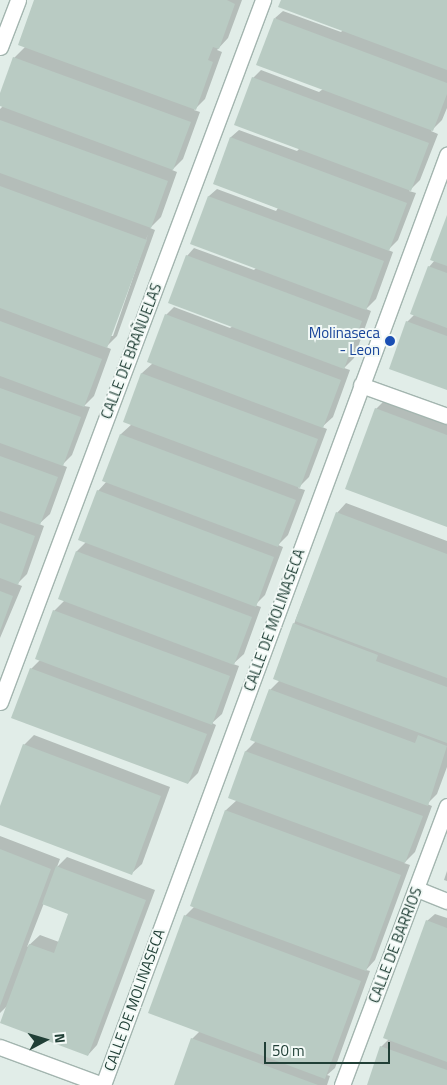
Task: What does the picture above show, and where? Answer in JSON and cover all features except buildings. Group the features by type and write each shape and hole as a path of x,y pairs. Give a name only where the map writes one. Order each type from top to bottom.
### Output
{"street":[{"path":"0,47 18,0"},
{"name":"CALLE DE BRAÑUELAS","path":"0,702 263,0"},
{"name":"CALLE DE MOLINASECA","path":"103,1085 447,155"},
{"path":"361,384 447,416"},
{"name":"CALLE DE BARRIOS","path":"342,1085 447,806"},
{"path":"416,889 447,901"},
{"path":"0,1047 103,1085"}],"place":[{"name":"Molinaseca - Leon","path":"390,341"}]}
